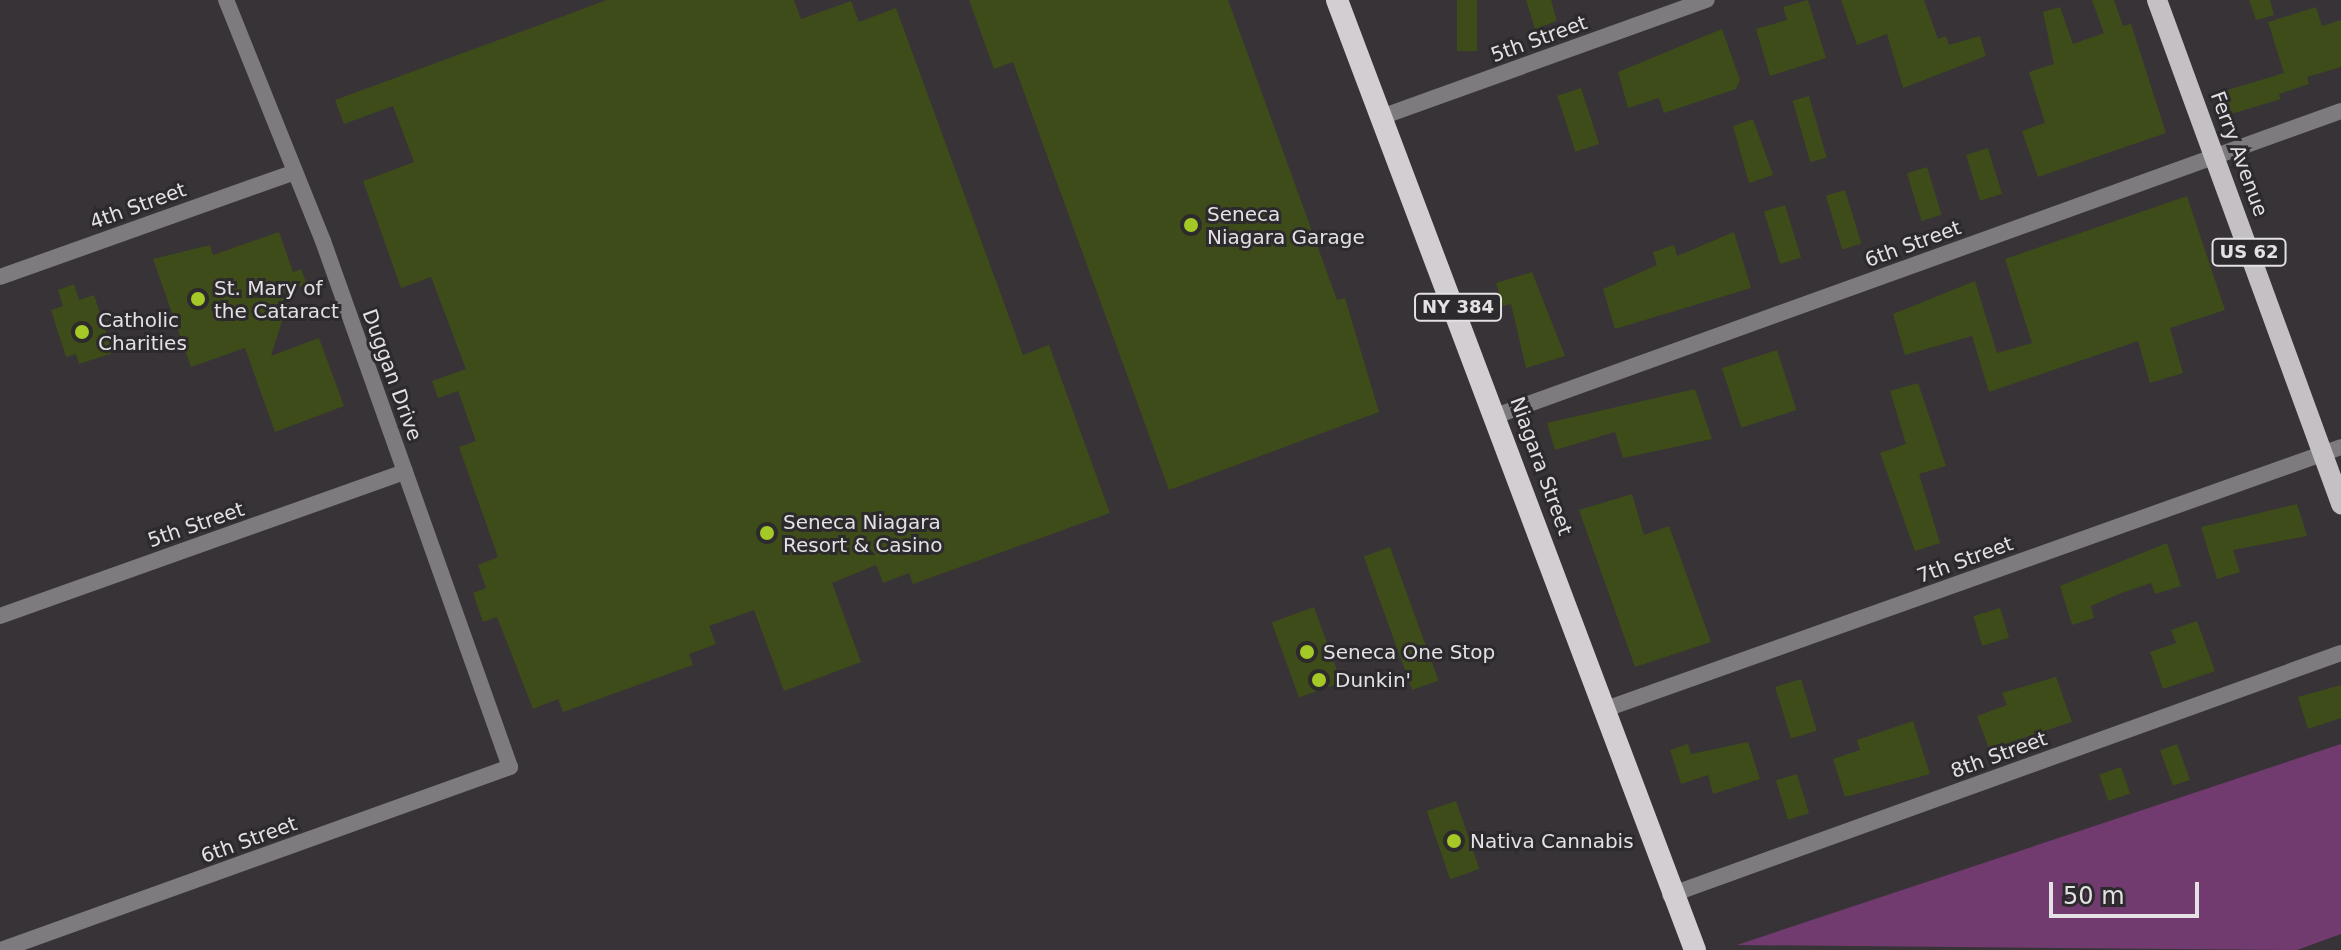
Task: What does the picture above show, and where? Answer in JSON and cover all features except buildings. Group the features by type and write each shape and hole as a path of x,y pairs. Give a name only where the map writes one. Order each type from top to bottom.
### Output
{"highway":[{"name":"Niagara Street","path":"1337,0 1498,415 1670,895 1695,950"}],"main road":[{"name":"Ferry Avenue","path":"2157,0 2214,157 2332,450 2341,504"}],"street":[{"name":"Duggan Drive","path":"226,0 290,174 323,241 510,767"},
{"name":"5th Street","path":"1384,116 1707,0"},
{"name":"6th Street","path":"1498,415 2341,111"},
{"name":"4th Street","path":"0,277 290,174"},
{"name":"7th Street","path":"1603,710 2332,450"},
{"name":"5th Street","path":"0,616 405,472"},
{"name":"8th Street","path":"1670,895 2341,653"},
{"name":"6th Street","path":"1,950 510,767"}],"shaded area":[{"path":"2341,744 2341,934 2297,950 1737,945"}],"place":[{"name":"Seneca Niagara Garage","path":"1191,225"},
{"name":"St. Mary of the Cataract","path":"198,299"},
{"name":"Catholic Charities","path":"82,332"},
{"name":"Seneca Niagara Resort & Casino","path":"767,533"},
{"name":"Seneca One Stop","path":"1307,652"},
{"name":"Dunkin'","path":"1319,680"},
{"name":"Nativa Cannabis","path":"1454,841"}]}
